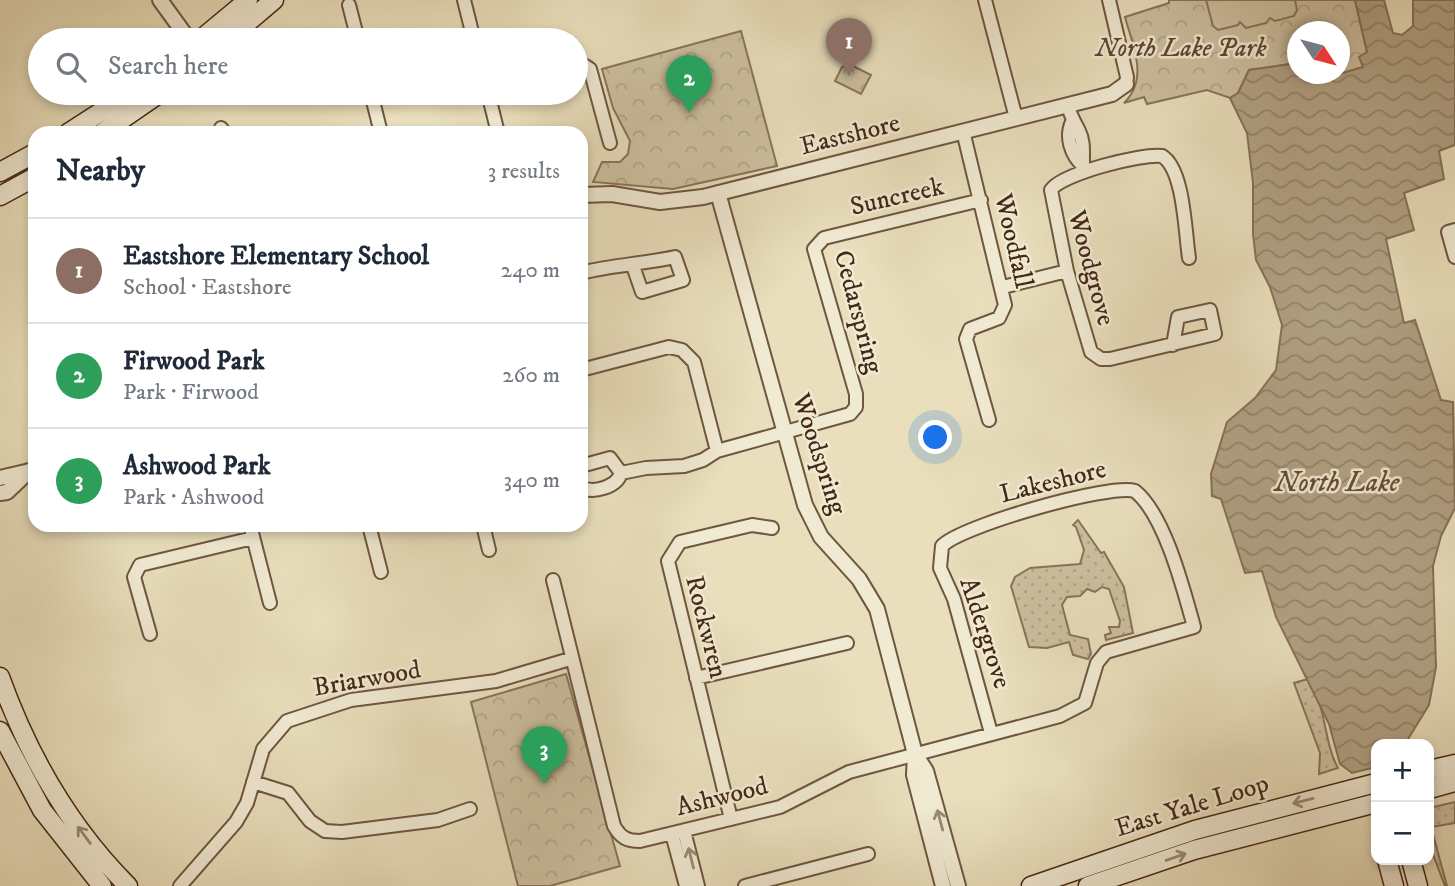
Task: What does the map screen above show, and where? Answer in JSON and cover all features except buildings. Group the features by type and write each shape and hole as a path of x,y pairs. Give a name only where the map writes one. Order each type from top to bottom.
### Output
{"main road":[{"path":"214,28 248,0"},
{"path":"241,28 274,0"},
{"path":"79,126 111,105"},
{"path":"112,126 143,105"},
{"path":"0,172 28,156"},
{"path":"0,196 28,181"},
{"path":"0,677 18,727 60,802 86,839 128,886"},
{"path":"0,730 23,779 42,810 102,886"},
{"path":"1434,769 1455,764"},
{"path":"1434,788 1455,782"},
{"name":"East Yale Loop","path":"1031,886 1195,830 1371,785"},
{"name":"East Yale Loop","path":"1088,886 1194,850 1371,808"},
{"path":"1388,865 1394,886"},
{"path":"1412,865 1418,886"}],"street":[{"path":"160,0 180,28"},
{"path":"464,0 471,28"},
{"path":"985,0 1016,118"},
{"path":"1109,0 1128,77 1126,84"},
{"path":"349,5 355,28"},
{"path":"588,68 610,143"},
{"name":"Eastshore","path":"588,195 612,194 660,202 718,193 1112,94 1126,84"},
{"path":"1068,104 1072,122 1067,131 1074,158 1083,169 1155,155 1171,162 1177,176 1189,258"},
{"path":"374,105 379,126"},
{"path":"491,105 496,126"},
{"name":"Woodfall","path":"963,131 1003,286 1005,306 999,318 970,329 966,338 989,420"},
{"name":"Woodgrove","path":"1083,169 1059,181 1051,190 1067,271 1088,347 1095,356 1110,359 1173,345"},
{"name":"Woodspring","path":"718,193 803,498 821,537 859,579 877,609 915,754 914,775 943,886"},
{"name":"Suncreek","path":"824,238 981,200"},
{"path":"1455,230 1448,232 1455,257"},
{"name":"Cedarspring","path":"785,433 845,417 856,407 856,394 814,249 824,238"},
{"path":"588,271 612,265 634,266"},
{"path":"1003,286 1067,271"},
{"path":"588,368 669,347 682,349 694,362 717,452"},
{"path":"621,473 654,467 684,466 717,452 785,433"},
{"path":"588,464 610,458 621,473"},
{"path":"0,478 28,471"},
{"path":"588,490 611,485 619,479 621,473"},
{"path":"0,493 7,492 28,474"},
{"name":"Lakeshore","path":"942,547 956,534 1029,510 1124,488 1143,497 1185,587 1194,627 1106,652 1097,663 1085,703"},
{"name":"Rockwren","path":"731,819 668,570 670,553 680,542 717,531 752,525 772,528"},
{"path":"252,532 270,603"},
{"path":"371,532 381,572"},
{"path":"485,532 489,550"},
{"path":"150,634 134,578 140,565 253,538"},
{"name":"Aldergrove","path":"942,547 940,568 954,599 991,733"},
{"name":"Ashwood","path":"553,580 570,659 614,827 620,836 629,841 780,807 849,772 1060,716 1085,703"},
{"path":"696,678 847,643"},
{"name":"Briarwood","path":"180,886 236,822 263,749 273,734 287,721 313,710 351,700 496,681 570,659"},
{"name":"Woodspring","path":"915,754 926,771 958,886"},
{"path":"253,782 288,793 310,821 325,831 342,832 438,820 470,809"},
{"path":"678,832 686,886"},
{"path":"678,832 698,886"},
{"path":"745,886 868,854"}],"green space":[{"name":"North Lake Park","path":"1169,0 1355,0 1367,52 1363,67 1350,71 1350,21 1287,21 1287,64 1249,70 1238,93 1230,98 1207,90 1147,104 1144,97 1124,103 1132,93 1137,73 1135,51 1125,17 1169,3"},
{"path":"1206,0 1295,0 1297,10 1294,16 1275,21 1270,18 1266,23 1246,28 1240,22 1238,25 1218,30 1213,26"},
{"path":"741,31 777,166 673,189 593,182 602,162 620,162 628,154 630,141 613,108 602,69"},
{"path":"851,65 871,75 861,94 835,81 842,67"},
{"path":"1078,520 1101,553 1104,552 1124,587 1133,633 1106,640 1105,635 1111,633 1109,627 1119,627 1120,621 1109,589 1102,587 1095,592 1087,589 1080,596 1067,597 1062,605 1070,635 1088,639 1091,654 1088,659 1073,655 1069,642 1047,648 1029,647 1011,586 1015,577 1030,568 1080,564 1084,550 1073,525"},
{"path":"566,674 620,866 550,886 518,886 471,702"},
{"path":"1308,679 1319,700 1333,758 1338,768 1319,774 1320,753 1294,683"},
{"path":"1455,802 1455,823 1434,826 1434,807"},
{"path":"1434,838 1447,886 1434,857"}],"water":[{"name":"North Lake","path":"1355,0 1384,0 1393,33 1402,35 1413,26 1413,0 1455,0 1455,145 1439,151 1444,179 1404,193 1414,230 1386,239 1404,323 1415,320 1441,400 1453,402 1455,508 1441,536 1433,566 1436,667 1429,705 1408,739 1371,739 1371,768 1352,773 1340,764 1329,724 1276,617 1262,571 1245,573 1221,499 1212,496 1211,474 1227,422 1255,398 1276,370 1282,325 1270,287 1256,260 1253,183 1247,133 1230,98 1238,93 1249,70 1287,64 1287,84 1350,84 1350,71 1363,67 1359,57 1367,52"}],"place":[{"name":"Eastshore Elementary School","path":"849,76"},
{"name":"Firwood Park","path":"689,113"},
{"name":"Ashwood Park","path":"544,784"}]}
